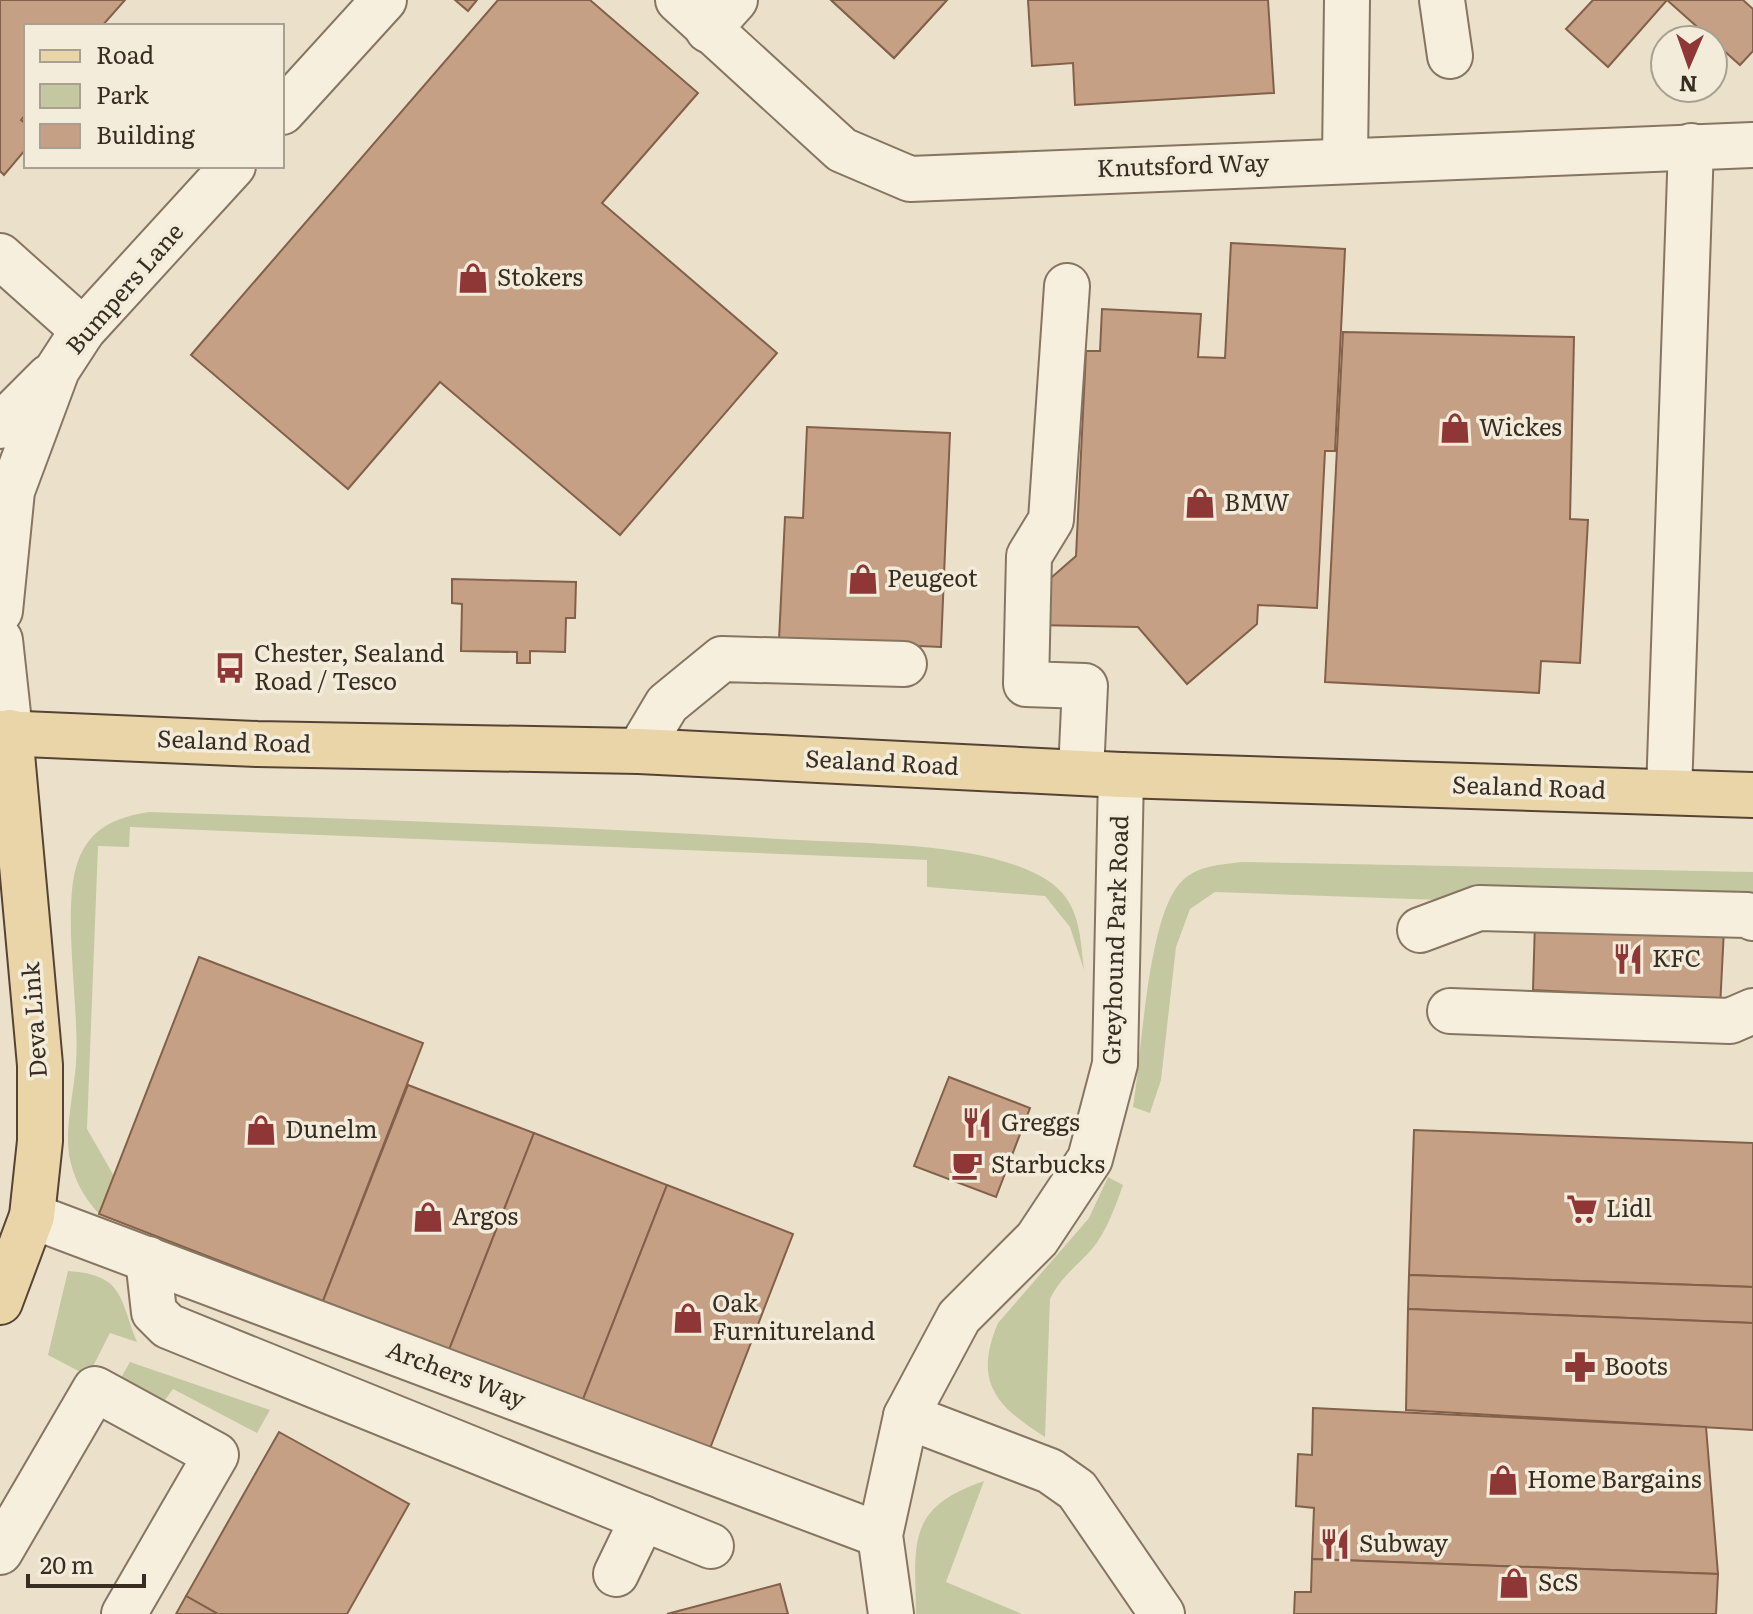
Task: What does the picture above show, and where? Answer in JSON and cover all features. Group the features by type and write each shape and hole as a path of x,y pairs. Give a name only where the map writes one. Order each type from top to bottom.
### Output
{"main road":[{"name":"Sealand Road","path":"3,731 257,744 639,751 1101,774 1669,792 1741,791"},
{"name":"Deva Link","path":"0,1302 32,1216 40,1141 40,1065 3,731"}],"street":[{"path":"284,110 384,0"},
{"path":"1345,160 1347,0"},
{"path":"1442,0 1450,56"},
{"name":"Knutsford Way","path":"707,10 842,150 910,179 1753,145"},
{"path":"1669,792 1691,146"},
{"name":"Bumpers Lane","path":"0,611 3,550 12,491 57,370 83,330 231,168"},
{"path":"0,256 83,330"},
{"name":"Greyhound Park Road","path":"891,1614 880,1535 906,1416 959,1317 1037,1239 1090,1159 1115,1064 1101,774 1085,686 1026,684 1029,556 1051,520 1067,286"},
{"path":"0,426 57,370"},
{"path":"0,640 3,731"},
{"path":"639,751 667,704 722,659 904,664"},
{"path":"1420,930 1479,908 1747,915 1753,918"},
{"path":"1450,1011 1730,1021 1753,1011"},
{"name":"Archers Way","path":"32,1216 880,1535"},
{"path":"148,1259 154,1312 168,1326 711,1546"},
{"path":"0,1552 95,1389 216,1455 124,1614"},
{"path":"906,1416 1050,1471 1077,1490 1162,1614"},
{"path":"616,1574 643,1518"}],"green space":[{"path":"149,812 622,830 917,846 954,851 989,857 1020,867 1058,888 1076,919 1084,970 1070,927 1045,896 927,887 927,860 130,827 129,847 98,846 87,1129 114,1176 99,1214 76,1180 68,1144 77,1041 71,931 73,881 83,850 97,832 115,821"},
{"path":"1241,862 1753,872 1753,911 1215,892 1190,909 1176,947 1161,1080 1150,1113 1133,1107 1154,952 1171,897 1183,880 1196,871"},
{"path":"1108,1177 1123,1185 1106,1227 1092,1249 1064,1278 1050,1299 1045,1437 1013,1414 994,1390 989,1377 991,1344 998,1323 1089,1218"},
{"path":"68,1271 100,1277 110,1283 122,1301 137,1342 110,1333 88,1376 48,1355"},
{"path":"130,1362 270,1410 257,1433 173,1389 156,1412 114,1390"},
{"path":"984,1481 946,1582 1022,1614 916,1614 915,1567 920,1531 940,1503"}],"building":[{"path":"0,0 125,0 104,24 24,24 24,116 21,120 24,122 24,151 4,175 0,171"},
{"path":"455,0 477,0 468,11"},
{"name":"Stokers","path":"498,0 590,0 698,93 602,203 777,353 620,535 440,382 348,489 191,355"},
{"path":"831,0 947,0 894,58"},
{"path":"831,0 947,0 894,58"},
{"path":"1028,0 1268,0 1274,93 1075,105 1073,63 1032,66"},
{"path":"1593,0 1667,0 1608,67 1566,29"},
{"path":"1667,0 1743,0 1753,9 1753,51 1740,65 1729,55 1729,24 1694,24"},
{"name":"BMW","path":"1231,243 1345,249 1335,451 1325,451 1317,608 1258,605 1257,624 1187,684 1138,627 1035,625 1036,591 1076,556 1086,351 1100,351 1102,309 1201,314 1198,357 1225,358"},
{"name":"Wickes","path":"1343,332 1574,337 1570,519 1588,520 1580,663 1541,661 1539,693 1325,682"},
{"name":"Peugeot","path":"807,427 950,433 941,647 779,640 785,517 803,518"},
{"path":"452,579 576,582 575,618 566,618 565,652 530,651 530,663 517,663 517,652 461,651 462,604 452,603"},
{"name":"KFC","path":"1535,921 1724,929 1720,1008 1680,998 1533,990"},
{"name":"Dunelm","path":"199,957 423,1043 323,1301 99,1214"},
{"path":"949,1077 1030,1108 996,1197 914,1166"},
{"name":"Argos","path":"408,1085 534,1133 449,1350 323,1301"},
{"name":"Lidl","path":"1414,1130 1753,1143 1753,1287 1409,1275"},
{"path":"534,1133 667,1185 582,1402 449,1350"},
{"name":"Oak Furnitureland","path":"667,1185 793,1234 709,1451 582,1402"},
{"path":"1409,1275 1753,1287 1753,1323 1408,1309"},
{"name":"Boots","path":"1408,1309 1753,1323 1753,1430 1406,1410"},
{"name":"Home Bargains","path":"1313,1408 1706,1427 1718,1574 1312,1559 1314,1508 1296,1506 1298,1454 1312,1455"},
{"path":"279,1432 409,1504 347,1614 218,1614 186,1596"},
{"name":"ScS","path":"1312,1559 1718,1574 1716,1614 1294,1614 1295,1592 1311,1592"},
{"path":"780,1584 788,1614 667,1614"},
{"path":"186,1596 218,1614 176,1614"}],"place":[{"name":"Stokers","path":"473,278"},
{"name":"Wickes","path":"1455,428"},
{"name":"BMW","path":"1200,503"},
{"name":"Peugeot","path":"863,579"},
{"name":"Chester, Sealand Road / Tesco","path":"230,668"},
{"name":"KFC","path":"1628,959"},
{"name":"Greggs","path":"977,1123"},
{"name":"Dunelm","path":"261,1130"},
{"name":"Starbucks","path":"967,1165"},
{"name":"Lidl","path":"1582,1209"},
{"name":"Argos","path":"428,1217"},
{"name":"Oak Furnitureland","path":"688,1318"},
{"name":"Boots","path":"1580,1367"},
{"name":"Home Bargains","path":"1503,1480"},
{"name":"Subway","path":"1335,1544"},
{"name":"ScS","path":"1514,1583"}]}
